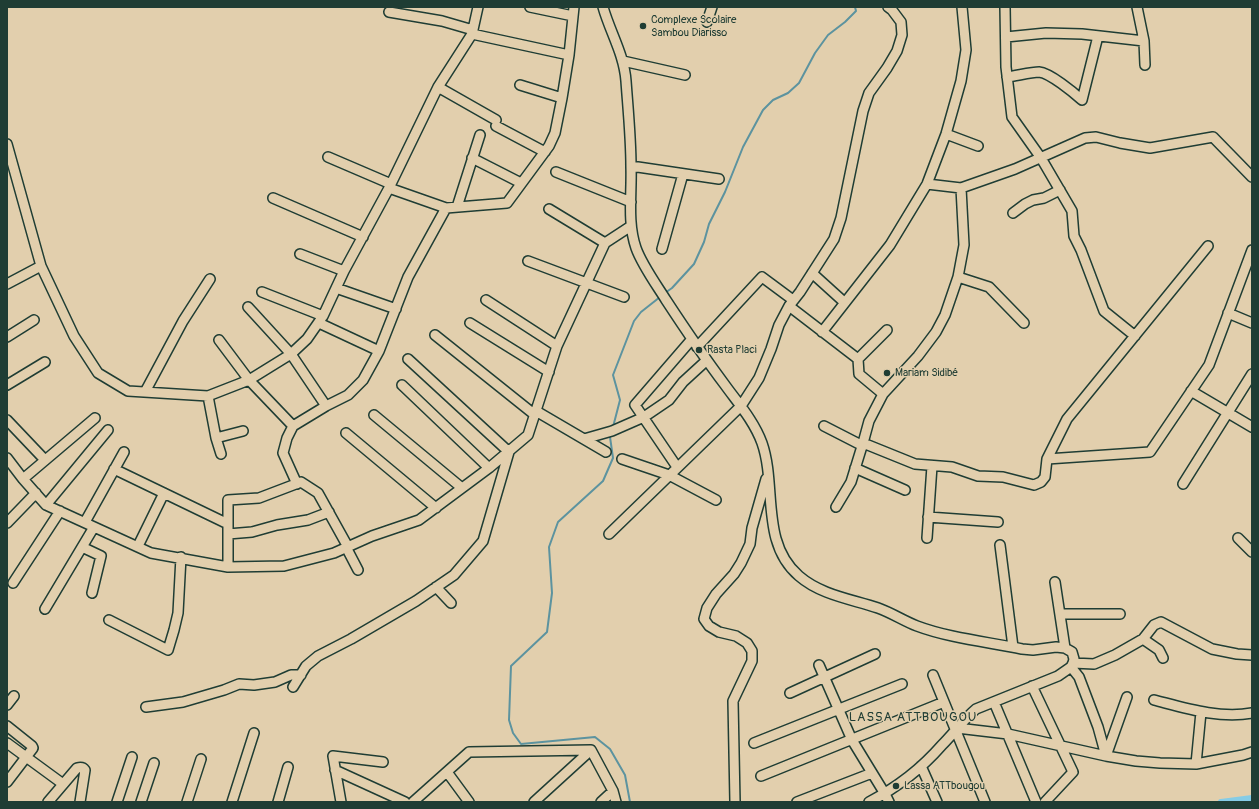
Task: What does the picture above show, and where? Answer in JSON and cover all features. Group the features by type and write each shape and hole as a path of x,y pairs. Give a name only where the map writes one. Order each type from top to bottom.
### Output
{"street":[{"path":"7,144 41,266 74,336 98,373 128,391 208,396 249,380 291,354 307,339 321,319 344,271 390,186 438,87 472,32 478,7"},
{"path":"328,157 390,186 446,208 507,203 545,152 555,133 569,55 573,12 530,7"},
{"path":"603,7 623,61 626,78 631,166 631,226 637,250 653,279 695,343 754,426 762,443 769,476 772,518 776,540 781,553 789,565 798,575 810,584 835,596 880,608 916,626 941,633 1013,647 1033,650 1056,647 1065,648 1072,652 1074,658 1072,665 1079,677 1098,727 1106,756"},
{"path":"707,22 712,7"},
{"path":"609,534 741,406 759,378 779,325 791,303 834,239 841,218 863,111 869,94 897,51 902,35 901,22 888,7"},
{"path":"822,332 890,245 927,184 946,134 961,81 966,50 962,7"},
{"path":"1005,7 1007,77 1012,117 1042,158 1072,211 1074,236 1081,250 1104,311 1135,336"},
{"path":"1138,7 1144,41 1145,65"},
{"path":"389,12 442,21 472,32 569,55"},
{"path":"1006,37 1046,34 1082,34 1144,41"},
{"path":"1007,77 1039,72 1067,87 1082,100 1098,36"},
{"path":"623,61 685,74"},
{"path":"520,85 562,98"},
{"path":"438,87 545,152"},
{"path":"946,134 978,146"},
{"path":"457,207 480,135"},
{"path":"927,184 961,188 1015,169 1085,138 1096,137 1150,148 1213,137 1252,177"},
{"path":"472,158 521,183"},
{"path":"631,166 719,179"},
{"path":"556,172 631,202"},
{"path":"662,249 683,174"},
{"path":"836,507 851,482 869,421 883,394 918,356 936,332 945,315 958,277 964,245 961,188"},
{"path":"1013,213 1033,200 1044,198 1060,190"},
{"path":"273,198 362,237"},
{"path":"296,484 283,453 287,438 293,426 326,406 348,395 363,380 379,351 408,277 446,208"},
{"path":"549,209 605,242"},
{"path":"7,458 46,505 151,552 228,567 284,566 334,553 372,536 419,520 489,468 528,435 557,346 605,242 631,226"},
{"path":"824,426 863,444 915,464 952,467 978,476 1003,477 1034,485 1041,482 1045,477 1047,459 1067,419 1208,246"},
{"path":"1047,459 1150,452 1209,365 1252,250"},
{"path":"300,254 344,271"},
{"path":"528,261 624,297"},
{"path":"7,284 41,266"},
{"path":"812,273 844,302"},
{"path":"677,467 635,405 762,277 822,332 858,360 859,374 883,394"},
{"path":"958,277 989,287 1024,323"},
{"path":"145,392 183,321 210,279"},
{"path":"336,288 396,309"},
{"path":"262,292 321,319 379,351"},
{"path":"486,300 557,346"},
{"path":"248,307 291,354 326,406"},
{"path":"1228,313 1252,323"},
{"path":"7,337 34,320"},
{"path":"470,323 549,372"},
{"path":"858,360 887,330"},
{"path":"435,335 536,413 606,452"},
{"path":"219,340 249,380 293,426"},
{"path":"408,359 509,452"},
{"path":"584,439 612,431 644,417 669,400 683,382 707,360"},
{"path":"7,385 45,362"},
{"path":"1183,484 1252,374"},
{"path":"402,385 489,468"},
{"path":"1191,391 1252,427"},
{"path":"208,396 216,438 221,454"},
{"path":"374,415 462,488"},
{"path":"23,479 95,418"},
{"path":"7,420 45,460"},
{"path":"46,505 108,430"},
{"path":"216,438 243,431"},
{"path":"346,433 436,508"},
{"path":"85,522 124,452"},
{"path":"293,687 306,666 318,656 358,635 416,601 454,575 483,541 509,452"},
{"path":"622,460 669,475 716,500"},
{"path":"927,538 932,466"},
{"path":"855,468 905,490"},
{"path":"114,469 228,524"},
{"path":"735,802 733,701 752,661 752,651 747,643 736,636 719,632 709,626 704,619 707,608 716,594 734,574 750,544 752,528 758,505 766,479 769,476"},
{"path":"228,567 228,500 259,498 301,482 318,493 358,570"},
{"path":"7,523 36,493"},
{"path":"138,546 164,494"},
{"path":"13,583 60,511"},
{"path":"228,534 252,532 277,525 308,520 329,512"},
{"path":"928,517 998,522"},
{"path":"45,609 94,526"},
{"path":"1238,538 1252,552"},
{"path":"1000,545 1013,647"},
{"path":"82,547 101,556 92,592"},
{"path":"109,620 168,650 178,613 181,557"},
{"path":"1055,582 1065,648"},
{"path":"436,587 451,603"},
{"path":"1060,614 1120,614"},
{"path":"869,802 887,798 942,746 968,716 976,710 1058,676 1072,665 1094,664 1115,655 1143,640 1154,625 1161,622 1212,649 1237,654 1252,655"},
{"path":"1143,640 1158,650 1163,658"},
{"path":"790,693 874,654"},
{"path":"819,664 852,740 887,798"},
{"path":"146,707 183,702 239,684 254,685 275,682 292,676 301,675"},
{"path":"933,675 985,802"},
{"path":"754,743 902,684"},
{"path":"1032,686 1073,772 1045,802"},
{"path":"7,705 14,696"},
{"path":"1106,756 1127,697"},
{"path":"1154,700 1201,712 1239,716 1252,713"},
{"path":"761,776 944,702"},
{"path":"994,702 1036,802"},
{"path":"1196,764 1201,712"},
{"path":"7,726 32,746 32,750 7,782"},
{"path":"956,729 1008,734 1106,756 1160,763 1196,764 1252,752"},
{"path":"232,802 254,733"},
{"path":"7,743 63,784"},
{"path":"413,802 469,752 591,750"},
{"path":"591,750 613,791 616,802"},
{"path":"534,802 591,750"},
{"path":"341,802 333,756 383,762"},
{"path":"118,802 132,757"},
{"path":"187,802 201,758"},
{"path":"141,802 154,763"},
{"path":"921,766 937,802"},
{"path":"278,802 288,767"},
{"path":"48,802 77,768 83,768 85,770 81,802"},
{"path":"335,770 405,802"},
{"path":"447,772 469,802"},
{"path":"797,802 872,773"},
{"path":"601,802 613,791"}],"waterway":[{"path":"665,293 672,288 694,264 704,242 709,224 725,192 743,147 763,110 773,100 788,93 799,83 815,53 828,35 856,11 855,7"},
{"path":"613,427 620,400 613,375 634,321 641,312 660,297"},
{"path":"611,435 613,458 603,481 558,522 549,547 552,593 547,632 511,666 509,720 513,733 521,744 595,737 610,749 625,775 630,802"},
{"path":"1221,802 1252,798"}],"place":[{"name":"Complexe Scolaire Sambou Diarisso","path":"643,26"},
{"name":"Rasta Placi","path":"699,350"},
{"name":"Mariam Sidibé","path":"887,373"},
{"name":"Lassa ATTbougou","path":"896,786"}],"district":[{"name":"LASSA ATTBOUGOU","path":"913,718"}]}
